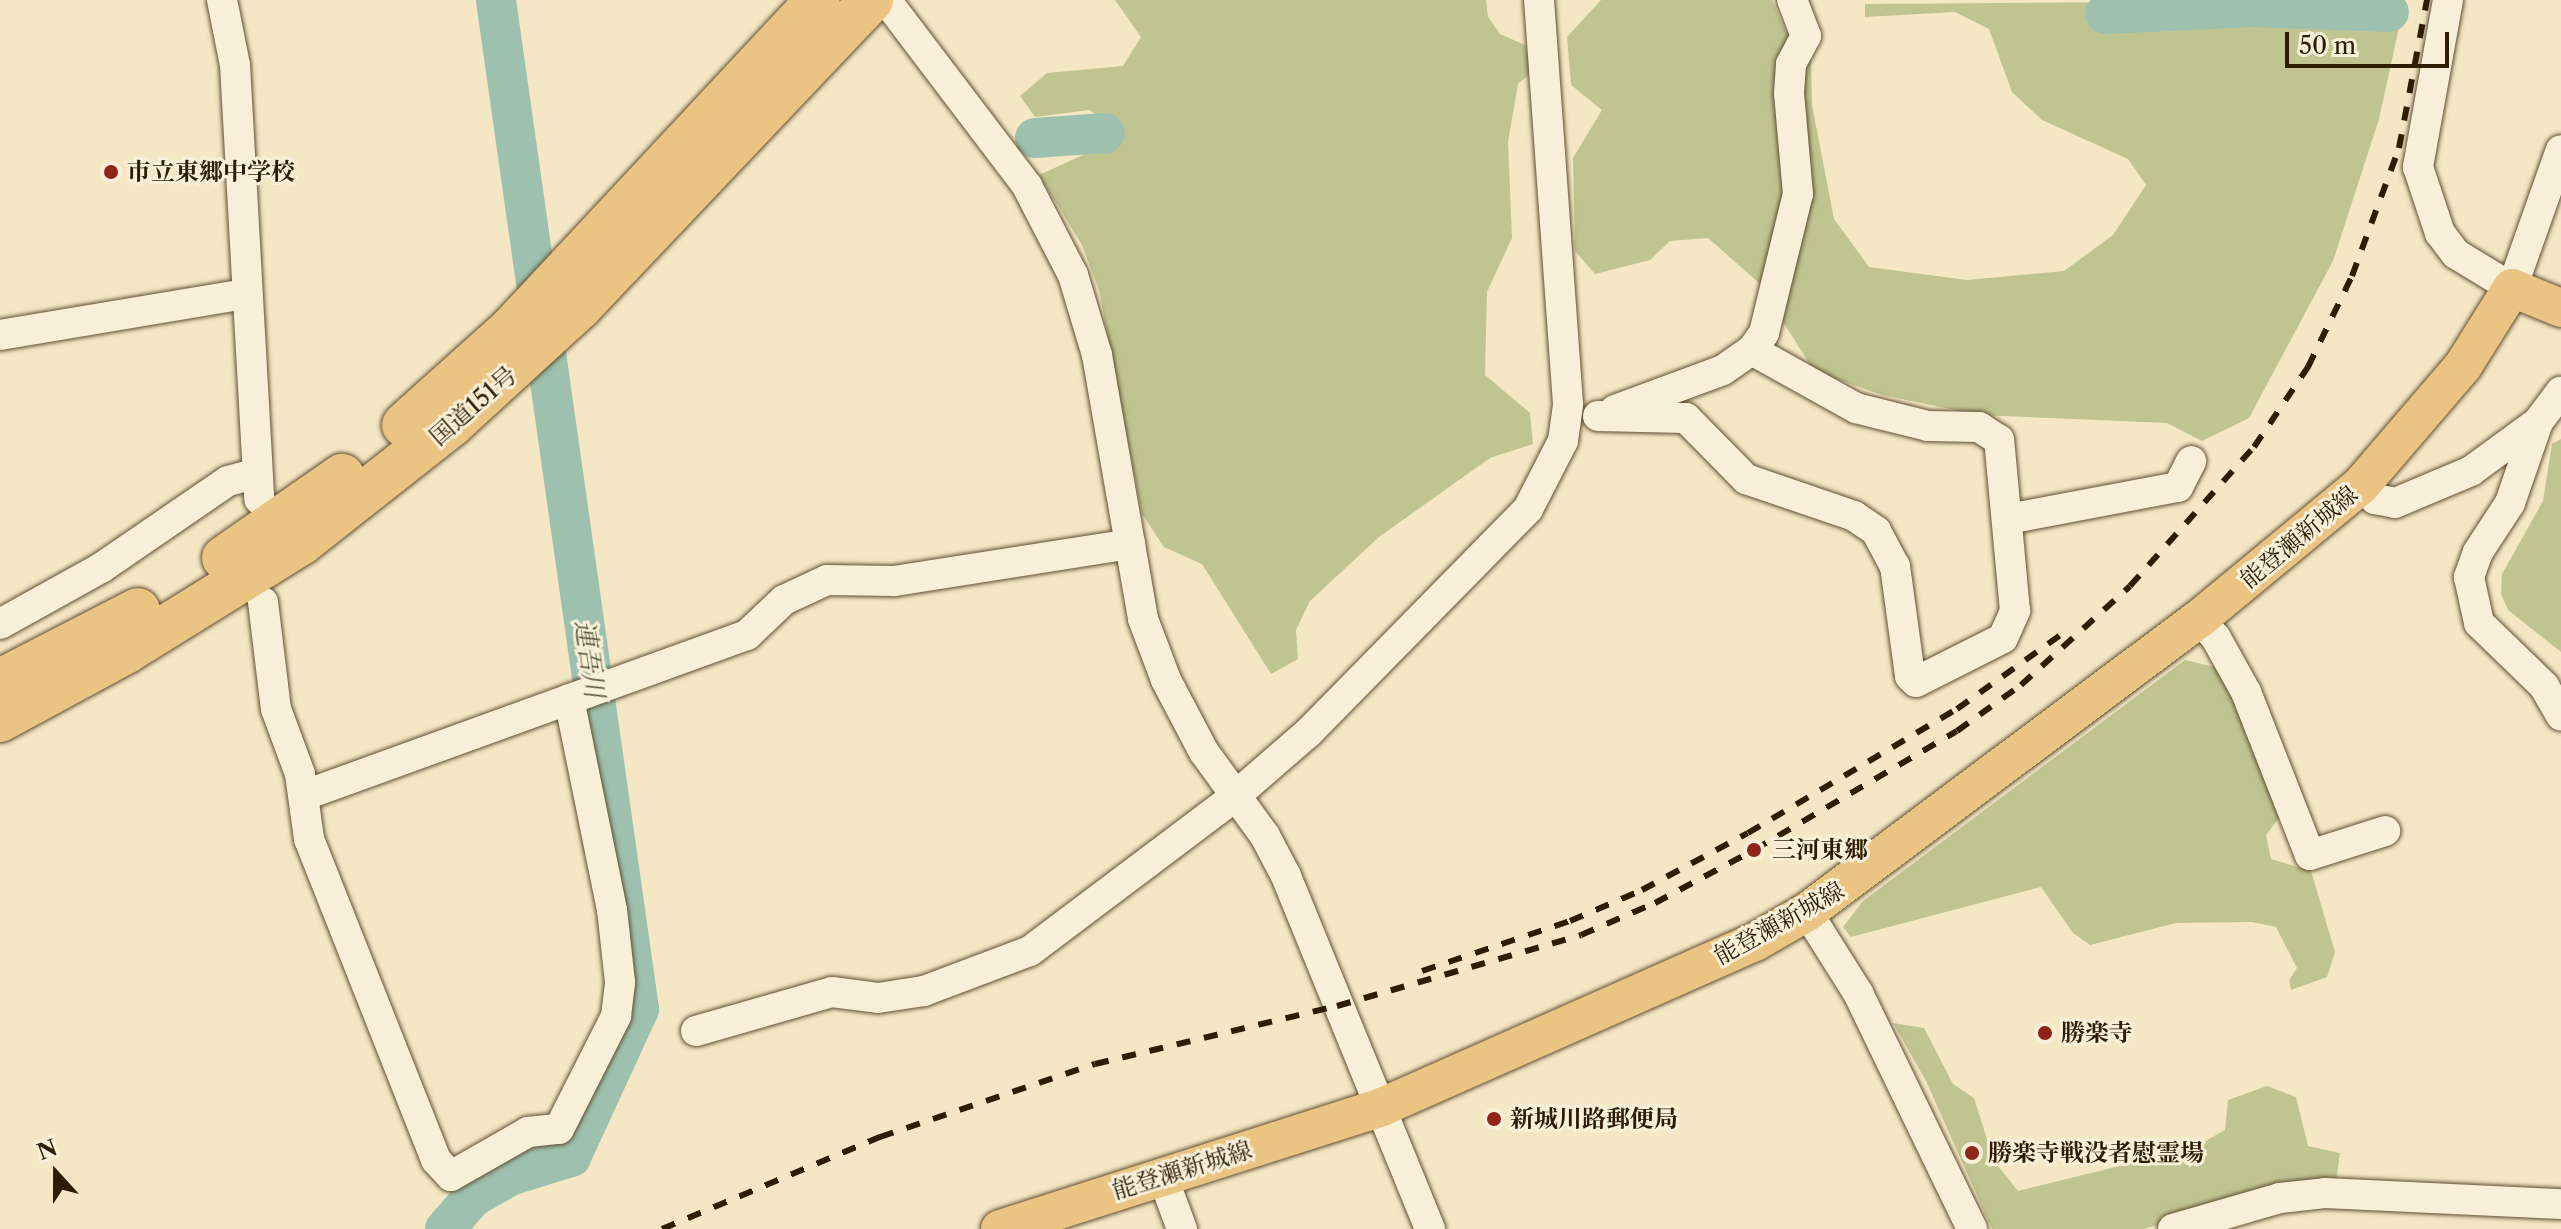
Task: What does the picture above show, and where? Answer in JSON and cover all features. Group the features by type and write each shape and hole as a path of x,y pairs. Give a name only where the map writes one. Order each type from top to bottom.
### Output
{"highway":[{"name":"国道151号","path":"575,287 818,0"},
{"name":"国道151号","path":"0,720 127,651 301,543 516,347 871,0"},
{"name":"国道151号","path":"0,681 111,626 283,518 516,347"}],"main road":[{"path":"2512,288 2561,308"},
{"name":"能登瀬新城線","path":"1000,1229 1382,1107 1755,942 1807,912 2199,619 2361,485 2463,366 2512,288"}],"street":[{"path":"0,624 101,568 228,481 258,486 244,294 235,65 222,0"},
{"path":"886,0 1027,186 1073,275 1097,355 1143,619 1166,680 1234,797 1265,836 1286,876 1382,1107 1382,1121 1430,1229"},
{"path":"696,1031 832,992 878,998 924,991 1030,951 1234,797 1384,660 1528,509 1549,476 1567,422 1539,0"},
{"path":"1567,422 1598,416 1723,370 1752,350 1773,312 1798,194 1789,93 1791,64 1806,36 1792,0"},
{"path":"2448,0 2418,167 2440,233 2456,254 2512,288 2561,150"},
{"path":"0,335 244,294"},
{"path":"1598,416 1686,418 1746,479 1854,516 1876,531 1895,566 1910,676 1916,682 1977,655 2013,626 2008,519 1999,440 1987,431 1895,421 1856,408 1752,350"},
{"path":"2361,485 2375,499 2395,503 2471,471 2538,422 2561,392"},
{"path":"2538,422 2510,503 2478,552 2470,590 2479,623 2544,686 2561,715"},
{"path":"2008,519 2178,487 2191,461"},
{"path":"305,795 747,635 784,600 827,580 894,581 1130,544"},
{"path":"263,602 276,709 305,795 309,839 330,901 436,1160 451,1176 528,1132 559,1129 616,1016 620,982 612,910 574,697"},
{"path":"2199,619 2216,638 2246,692 2310,855 2385,831"},
{"path":"1807,912 1858,993 1972,1229"},
{"path":"1162,1175 1182,1229"},
{"path":"2173,1229 2280,1198 2325,1193 2561,1204"}],"green space":[{"path":"1115,0 1486,0 1488,17 1500,34 1525,45 1532,72 1518,84 1508,142 1512,238 1487,292 1485,375 1530,413 1533,444 1490,458 1379,537 1310,601 1296,630 1298,659 1271,674 1202,564 1164,547 1142,514 1099,290 1082,245 1039,175 1096,149 1113,125 1089,110 1035,117 1020,96 1047,73 1123,66 1141,37"},
{"path":"1601,0 1772,0 1785,30 1811,56 1812,105 1834,219 1869,267 1967,280 2064,271 2113,235 2146,185 2128,159 2042,120 2012,92 1989,29 1955,12 1865,17 1865,4 2405,0 2379,119 2333,261 2249,418 2202,441 2167,423 1980,415 1882,395 1814,371 1758,282 1708,238 1670,241 1650,260 1595,274 1575,251 1573,158 1602,110 1571,85 1567,37"},
{"path":"2561,439 2561,652 2508,610 2501,594 2502,574 2543,501 2552,444"},
{"path":"2185,660 2214,667 2253,716 2282,814 2266,835 2271,859 2311,871 2335,952 2327,977 2291,990 2289,980 2297,968 2276,927 2252,922 2176,923 2090,945 2073,933 2041,887 1851,937 1843,927 1863,901"},
{"path":"1893,1023 1924,1028 1953,1084 1974,1098 1994,1161 2018,1191 2193,1148 2225,1130 2228,1100 2267,1086 2296,1097 2308,1146 2340,1153 2336,1182 2280,1190 2143,1229 1992,1229 1926,1081"}],"waterway":[{"name":"連吾川","path":"445,1229 473,1197 512,1175 571,1157 639,1009 496,0"},
{"path":"2105,14 2251,7 2389,12"},
{"path":"1035,138 1105,133"}],"railway":[{"path":"662,1229 880,1137 1095,1064 1337,1006 1581,935 1655,903 1754,850 1957,731 2021,685 2130,586 2254,447 2308,367 2352,276 2399,148 2427,0"},
{"path":"1422,971 1570,921 1642,890 1748,833 1957,709 2063,633"}],"place":[{"name":"市立東郷中学校","path":"111,172"},
{"name":"三河東郷","path":"1754,850"},
{"name":"勝楽寺","path":"2045,1033"},
{"name":"新城川路郵便局","path":"1494,1119"},
{"name":"勝楽寺戦没者慰霊場","path":"1972,1153"}]}
